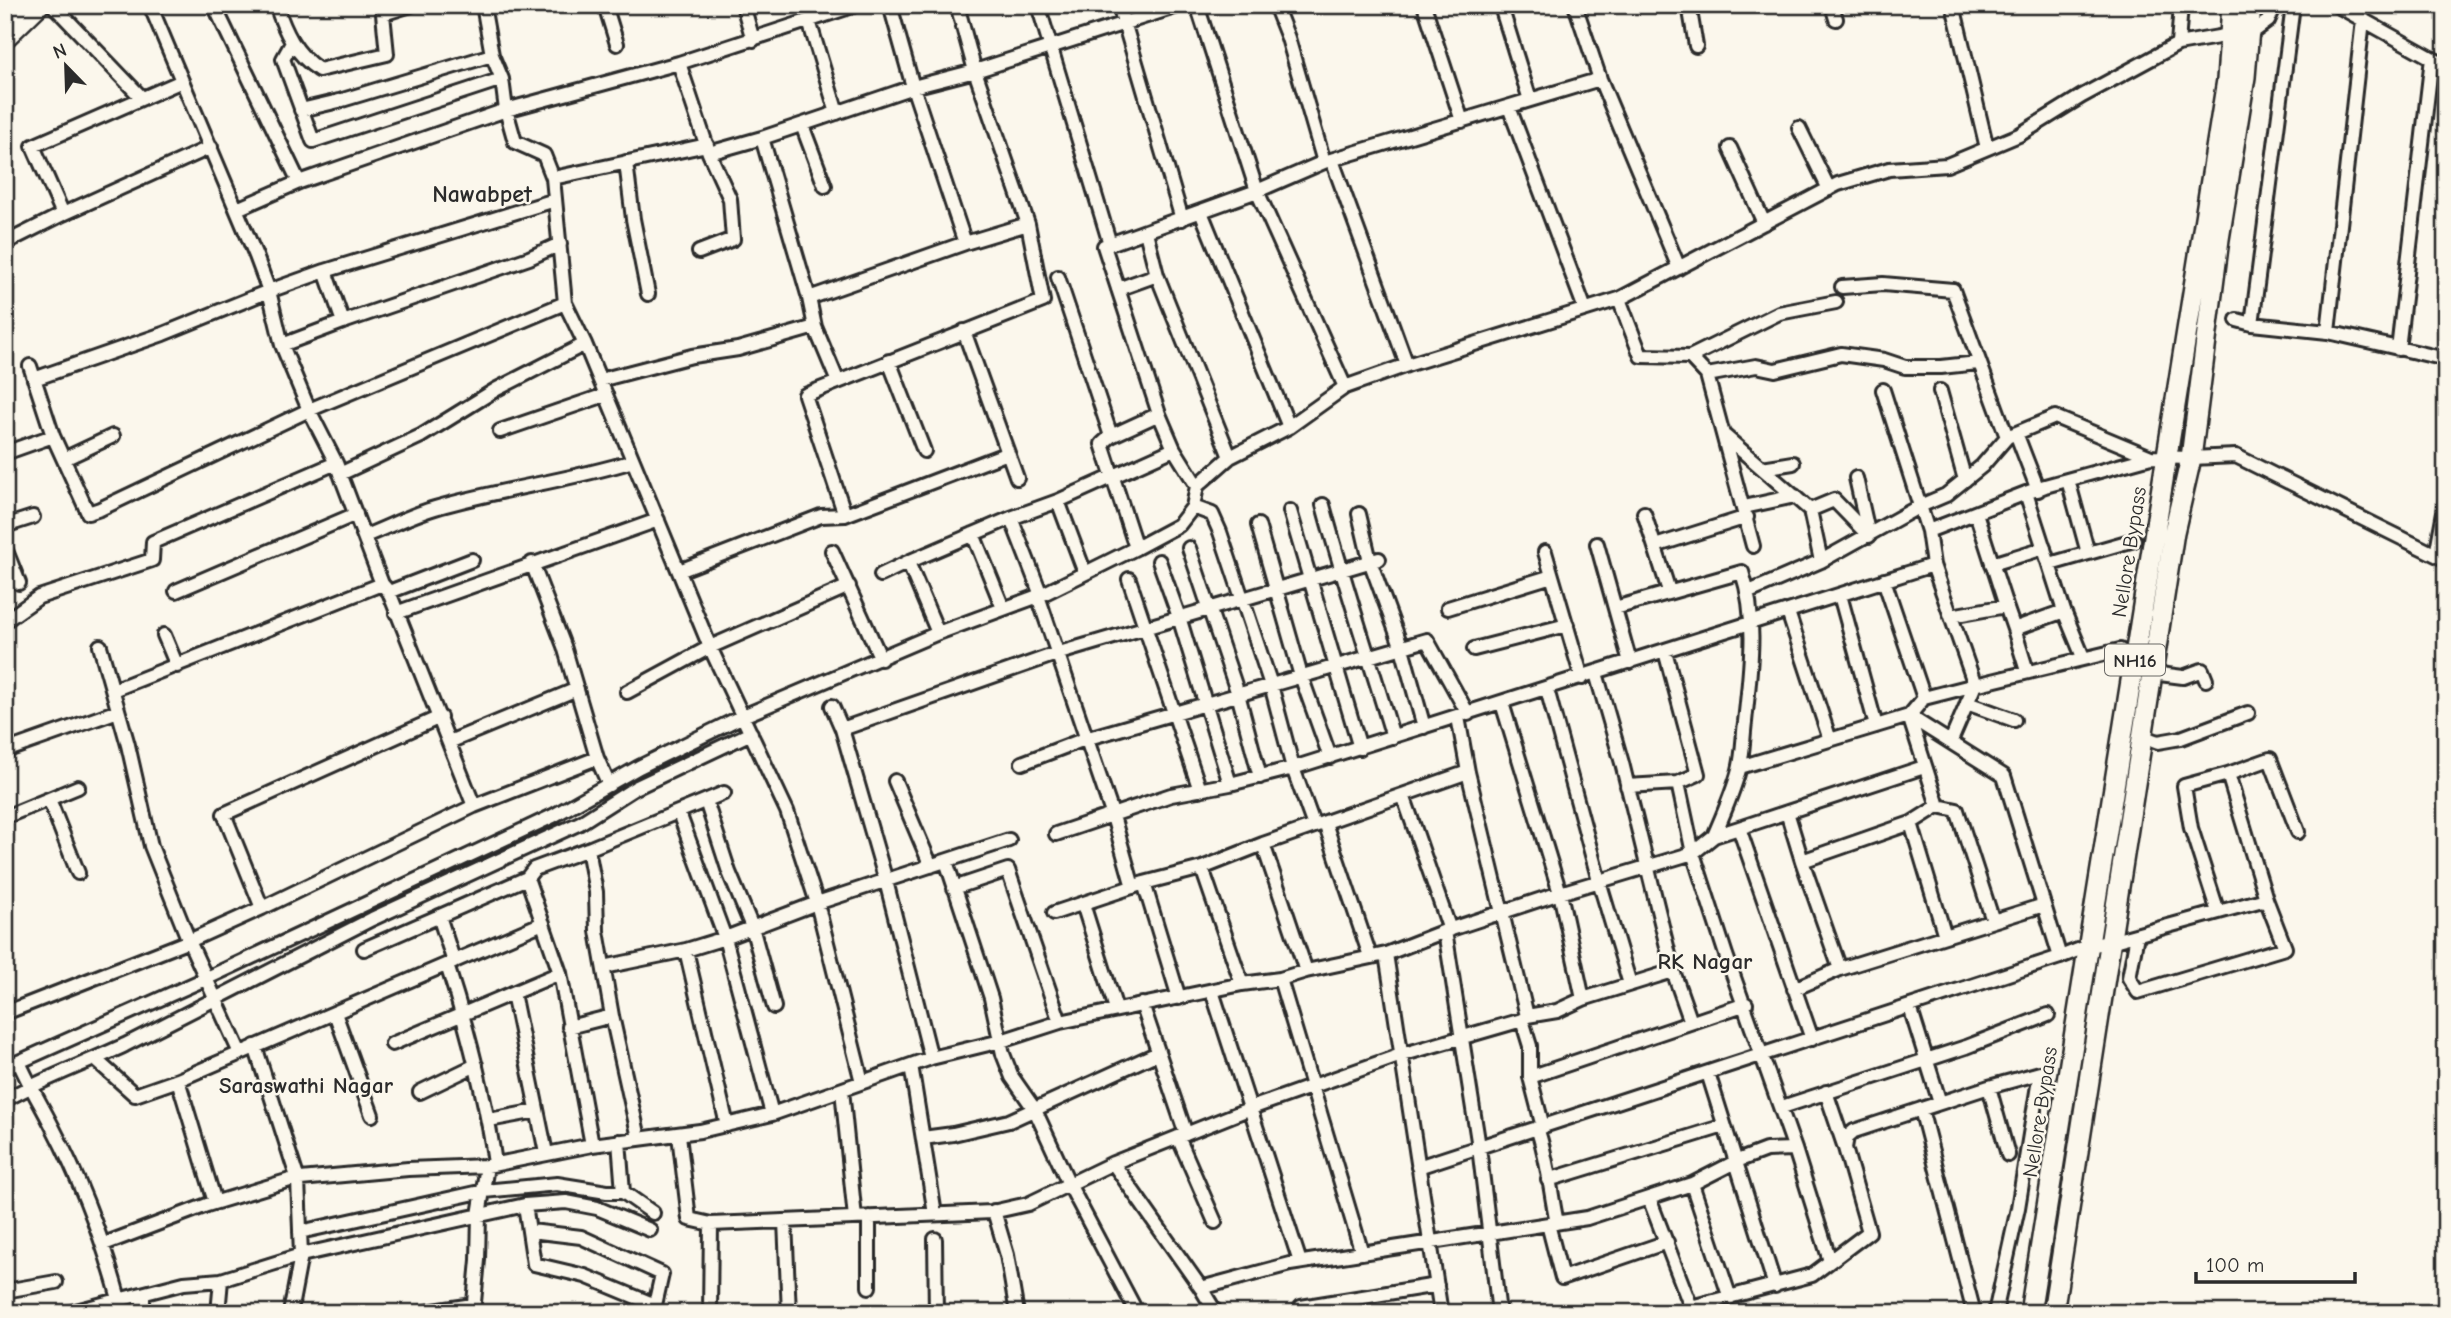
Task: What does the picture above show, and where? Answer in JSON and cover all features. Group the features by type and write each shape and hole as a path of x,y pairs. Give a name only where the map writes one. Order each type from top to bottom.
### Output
{"highway":[{"name":"Nellore Bypass","path":"2053,1313 2174,532 2191,458 2219,239 2245,77 2240,35 2232,5"},
{"name":"Nellore Bypass","path":"2030,1313 2083,992 2159,457 2227,80 2251,5"}],"main road":[{"path":"5,40 18,16 41,5"}],"street":[{"path":"52,5 142,98"},
{"path":"150,5 269,291 282,345 309,410 338,469 474,806"},
{"path":"214,5 299,182"},
{"path":"276,5 292,43 303,60 318,70 387,54 383,14 411,5"},
{"path":"484,5 492,55 502,79 506,110 515,142 544,155 553,178 565,303 585,344 710,647 787,810 817,903 862,1082"},
{"path":"605,5 617,44"},
{"path":"743,5 753,40"},
{"path":"237,209 299,182 506,110 679,63 856,5"},
{"path":"890,5 965,243"},
{"path":"845,515 805,395 1043,300 1028,224 975,71 957,5"},
{"path":"1038,5 1110,244"},
{"path":"1119,5 1182,219"},
{"path":"553,178 762,138 914,87 975,71 1181,5"},
{"path":"1197,5 1257,191 1345,387"},
{"path":"1275,5 1328,161 1408,365"},
{"path":"1424,5 1462,121"},
{"path":"1575,5 1600,79 1679,268"},
{"path":"1689,5 1696,47"},
{"path":"1832,5 1836,19"},
{"path":"1953,5 1987,148"},
{"path":"2178,44 2181,5"},
{"path":"5,1068 205,979 520,832 639,767 743,716 938,633 1040,595 1136,548 1179,525 1193,507 1197,486 1230,457 1289,427 1345,387 1619,299 1829,189 1889,169 1947,165 2019,135 2082,96 2178,44 2240,35 2268,21 2275,5"},
{"path":"2252,324 2293,5"},
{"path":"2336,5 2446,66"},
{"path":"1503,13 1531,100"},
{"path":"2328,332 2363,20"},
{"path":"809,21 837,113"},
{"path":"292,43 283,59 313,141 502,79"},
{"path":"301,110 492,55"},
{"path":"2398,349 2432,58"},
{"path":"679,63 708,149 730,199 733,239 699,252"},
{"path":"1197,486 1174,449 1159,414 1104,246 1257,191 1328,161 1600,79"},
{"path":"63,214 33,146 182,81"},
{"path":"1509,107 1585,309"},
{"path":"802,125 825,186"},
{"path":"1799,128 1829,189"},
{"path":"762,138 815,327 838,383"},
{"path":"5,243 211,148"},
{"path":"1730,148 1765,223"},
{"path":"626,162 633,219 648,294"},
{"path":"34,379 163,334 325,271 555,200"},
{"path":"1201,212 1289,427"},
{"path":"809,298 965,243 1028,224"},
{"path":"1146,232 1157,275 1230,457"},
{"path":"282,345 530,258 560,244"},
{"path":"325,271 343,322"},
{"path":"1118,289 1157,275"},
{"path":"1058,276 1111,436"},
{"path":"1842,287 1883,284 1953,290 1978,363 2011,435 2032,492 2044,548 2064,611 2083,657"},
{"path":"1619,299 1641,356 1690,356 1779,313 1836,302"},
{"path":"30,366 53,436 88,513 309,410 565,303"},
{"path":"2237,320 2328,332 2446,359"},
{"path":"600,380 692,356 738,349 815,327"},
{"path":"964,331 1017,478"},
{"path":"5,621 39,597 152,560 153,542 421,436 497,390 585,344"},
{"path":"1707,375 1756,366 1775,370 1841,354 1884,359 1905,367 1978,363"},
{"path":"1690,356 1707,375 1753,546"},
{"path":"889,361 923,451"},
{"path":"1884,390 1928,531 1933,565 1975,684 1951,741"},
{"path":"1940,391 1965,480"},
{"path":"500,431 605,394"},
{"path":"1136,548 1102,444 1111,436 1159,414"},
{"path":"1749,592 1821,561 1920,506 1946,495 1982,466 2011,435 2055,418 2159,457"},
{"path":"1724,435 1810,509 1821,561"},
{"path":"5,453 53,436"},
{"path":"64,459 113,436"},
{"path":"881,575 1174,449"},
{"path":"679,571 821,516 845,515 1008,453"},
{"path":"1928,531 2045,486 2159,457 2236,456 2441,558 2446,501"},
{"path":"365,536 433,509 633,461"},
{"path":"1762,468 1793,463"},
{"path":"1856,478 1869,536"},
{"path":"2068,480 2088,553"},
{"path":"1654,545 1795,496"},
{"path":"1810,509 1834,500 1869,536"},
{"path":"1058,501 1085,573"},
{"path":"1324,505 1392,737"},
{"path":"1193,507 1212,514 1272,685 1293,768 1320,825 1370,957"},
{"path":"1290,511 1360,748"},
{"path":"1644,513 1669,591"},
{"path":"1976,513 2027,671"},
{"path":"176,591 356,514"},
{"path":"1359,514 1424,727"},
{"path":"5,526 33,517"},
{"path":"1011,518 1040,595 1056,654 1085,739 1179,998"},
{"path":"396,613 658,520"},
{"path":"1258,525 1301,676 1330,757"},
{"path":"973,534 1003,608"},
{"path":"2050,564 2134,540"},
{"path":"1597,544 1630,662"},
{"path":"5,548 19,583"},
{"path":"1189,548 1238,694 1260,777"},
{"path":"1992,564 2044,548"},
{"path":"832,551 880,659"},
{"path":"1545,552 1582,678"},
{"path":"113,690 385,588 471,560"},
{"path":"842,729 1056,654 1374,560"},
{"path":"1159,561 1230,784"},
{"path":"908,562 938,633"},
{"path":"532,563 564,646 597,758 609,785"},
{"path":"1056,834 1171,795 1260,777 1360,748 1933,565"},
{"path":"1615,608 1742,572 1749,592 1752,624 1740,767 1727,807 1713,836"},
{"path":"1448,608 1552,576"},
{"path":"1129,579 1200,790"},
{"path":"1884,580 1924,698"},
{"path":"627,692 710,647 849,586"},
{"path":"1840,595 1876,726"},
{"path":"1951,616 2006,606"},
{"path":"2014,629 2064,611"},
{"path":"1788,612 1830,740"},
{"path":"1474,649 1567,625"},
{"path":"164,635 177,666"},
{"path":"1022,763 1085,739 1427,640 1463,715 1468,772 1503,912 1530,1046 1530,1077 1546,1152 1552,1223 1562,1278 1667,1242"},
{"path":"100,646 151,846 205,979 240,1053"},
{"path":"1740,767 1909,716 1924,698 2120,650"},
{"path":"1627,786 1678,783 1698,774 1665,652"},
{"path":"2152,673 2183,677 2202,670 2206,680"},
{"path":"1596,673 1673,971 1691,1022"},
{"path":"449,742 577,689"},
{"path":"1547,689 1630,984"},
{"path":"1502,703 1560,893 1583,999"},
{"path":"1967,703 2014,720"},
{"path":"832,706 842,729 886,881 931,1058"},
{"path":"5,751 118,711"},
{"path":"2142,736 2158,742 2181,738 2248,713"},
{"path":"1909,716 2004,776 2060,957"},
{"path":"1909,716 1938,806"},
{"path":"262,908 224,814 440,718"},
{"path":"5,1100 30,1086 95,1059 372,919 580,823 635,788 751,733"},
{"path":"5,1013 189,941 474,806 597,758"},
{"path":"2218,912 2191,828 2184,786 2270,759 2298,832"},
{"path":"104,1244 215,1202 298,1180 408,1169 491,1165 592,1144 679,1135 727,1125 772,1114 931,1058 1001,1041 1060,1022 1242,984 1280,979 1386,954 1599,880 1693,853 1713,836 1924,767"},
{"path":"1054,913 1138,885 1202,868 1468,772"},
{"path":"2137,935 2129,978 2138,992 2285,948 2266,899 2228,774"},
{"path":"895,780 931,866"},
{"path":"1678,783 1693,853 1726,955 1782,1107 1830,1261"},
{"path":"5,817 78,787"},
{"path":"364,949 587,849 724,793"},
{"path":"1403,795 1447,931 1479,1147 1499,1313"},
{"path":"50,799 78,873"},
{"path":"706,801 729,872 752,928 774,1007"},
{"path":"1802,860 1911,823 1938,806 1957,810 1993,921"},
{"path":"1787,812 1840,969"},
{"path":"679,813 725,939 772,1114"},
{"path":"1911,823 1945,936"},
{"path":"1739,828 1812,1039"},
{"path":"520,832 543,923 560,973 592,1144"},
{"path":"604,967 725,939 817,903 1009,840"},
{"path":"1263,844 1306,971"},
{"path":"587,849 596,892 597,931 612,1016 639,1138"},
{"path":"946,861 987,986 1012,1077 1035,1110 1069,1184 1138,1313"},
{"path":"1202,868 1242,984"},
{"path":"954,888 1008,870 1060,1022"},
{"path":"1418,1167 1910,1007 2088,946 2110,943 2266,899"},
{"path":"1083,904 1116,1009"},
{"path":"1794,989 1840,969 2044,905"},
{"path":"420,1313 473,1309 479,1215 491,1165 489,1120 439,916"},
{"path":"95,1059 135,1095 178,1080 543,923"},
{"path":"686,950 727,1125"},
{"path":"1386,954 1441,1313"},
{"path":"679,1135 689,1219 711,1224 994,1211 1028,1204 1113,1163 1251,1108 1401,1055 1524,1018 1557,1011 1583,999 1673,971"},
{"path":"392,1044 560,973"},
{"path":"1280,979 1362,1253"},
{"path":"1212,990 1300,1262"},
{"path":"513,993 546,1153"},
{"path":"1142,1004 1182,1135 1214,1222"},
{"path":"1530,1077 1745,1004"},
{"path":"1910,1007 1940,1103"},
{"path":"335,1013 372,1115"},
{"path":"1782,1107 1927,1060 2048,1015"},
{"path":"569,1027 612,1016"},
{"path":"256,1046 298,1180 301,1255 289,1313"},
{"path":"923,1138 1009,1121 1158,1053"},
{"path":"19,1062 54,1129 104,1244 119,1298"},
{"path":"420,1092 476,1065"},
{"path":"911,1065 935,1214"},
{"path":"1708,1073 1775,1286"},
{"path":"1845,1149 1847,1137 1854,1132 2040,1073 2018,1208 1995,1313"},
{"path":"178,1080 215,1202"},
{"path":"1989,1087 2008,1155"},
{"path":"842,1090 855,1218"},
{"path":"1649,1198 1691,1307 1812,1275 1869,1232 1826,1092"},
{"path":"1921,1109 1975,1313"},
{"path":"489,1120 537,1111"},
{"path":"1548,1180 1724,1126"},
{"path":"619,1141 623,1192"},
{"path":"1201,1288 1300,1262 1587,1217 1692,1184 1737,1161 1766,1150 1795,1149"},
{"path":"1113,1163 1216,1313"},
{"path":"300,1233 484,1191 557,1184 623,1192 653,1213"},
{"path":"1692,1184 1730,1298"},
{"path":"68,1313 184,1283 221,1280 301,1255 525,1205 566,1202 597,1208 650,1230"},
{"path":"525,1205 534,1264 585,1276 654,1305 662,1274 581,1237 531,1231"},
{"path":"994,1211 1007,1255 1017,1313"},
{"path":"869,1217 869,1287"},
{"path":"785,1222 789,1313"},
{"path":"710,1313 711,1224"},
{"path":"935,1239 936,1313"},
{"path":"218,1313 221,1280"},
{"path":"6,1288 56,1282"},
{"path":"1301,1307 1437,1285"},
{"path":"143,1294 143,1313"}],"district":[{"name":"Nawabpet","path":"482,194"},
{"name":"RK Nagar","path":"1705,961"},
{"name":"Saraswathi Nagar","path":"306,1085"}]}
